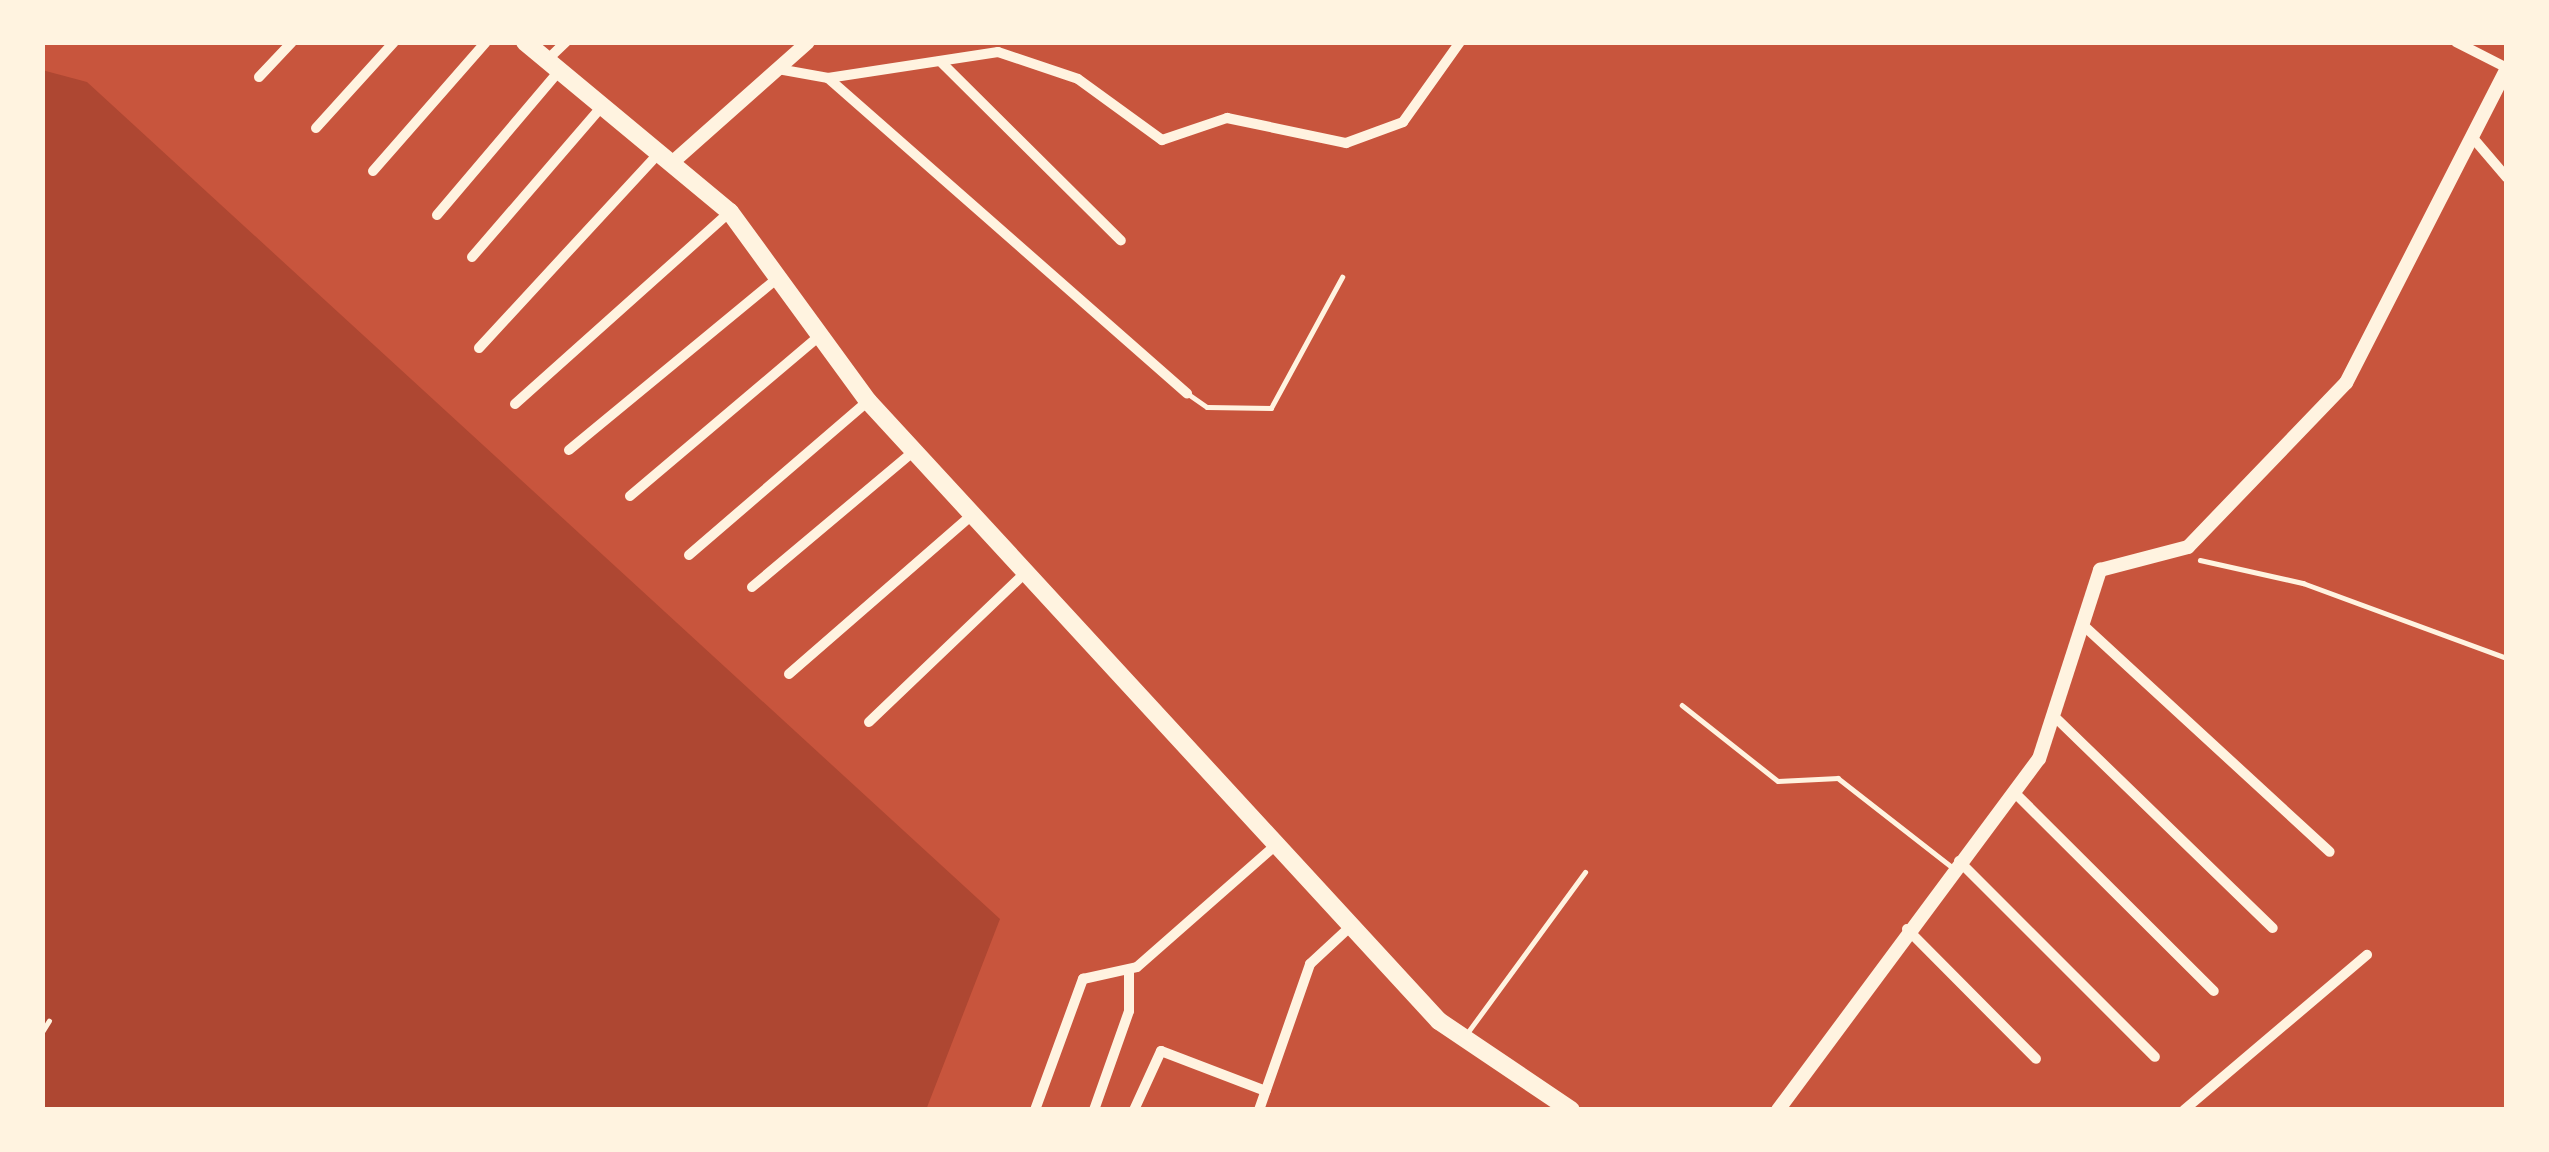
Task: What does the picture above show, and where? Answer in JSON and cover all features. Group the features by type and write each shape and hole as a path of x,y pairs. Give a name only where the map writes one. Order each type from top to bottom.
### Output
{"highway":[{"path":"525,42 730,212 868,401 1351,926 1463,1040 1564,1109"}],"street":[{"path":"259,77 292,42"},
{"path":"316,128 394,42"},
{"path":"374,170 486,42"},
{"path":"437,215 566,42"},
{"path":"479,348 668,156 808,42"},
{"path":"778,69 828,78 942,63 986,51 1018,56 1078,79 1162,140 1227,118 1346,143 1403,122 1460,42"},
{"path":"1778,1110 1906,928 2014,792 2058,721 2100,570 2171,554 2205,533 2346,383 2507,68 2456,42"},
{"path":"942,63 1120,241"},
{"path":"828,78 1187,393"},
{"path":"472,257 603,105"},
{"path":"2474,137 2507,178"},
{"path":"515,404 730,212"},
{"path":"568,450 779,277"},
{"path":"630,496 820,335"},
{"path":"689,555 868,401"},
{"path":"752,587 913,452"},
{"path":"789,674 971,516"},
{"path":"869,722 1025,573"},
{"path":"2083,625 2330,852"},
{"path":"2058,721 2273,928"},
{"path":"2014,792 2214,991"},
{"path":"1035,1110 1076,988 1129,973 1276,844"},
{"path":"1956,865 2155,1057"},
{"path":"1259,1110 1310,964 1351,926"},
{"path":"1906,928 2036,1059"},
{"path":"2184,1110 2367,956"},
{"path":"1094,1110 1129,1011 1129,973"},
{"path":"1134,1110 1161,1052 1266,1091"}],"lane":[{"path":"1187,393 1208,407 1271,408 1342,277"},
{"path":"1682,705 1778,781 1838,778 1956,865"},
{"path":"1463,1040 1585,872"},
{"path":"42,1032 49,1022"}],"path":[{"path":"2171,554 2303,584 2507,658"}],"shaded area":[{"path":"42,70 87,82 1000,919 926,1110 42,1110"}]}
